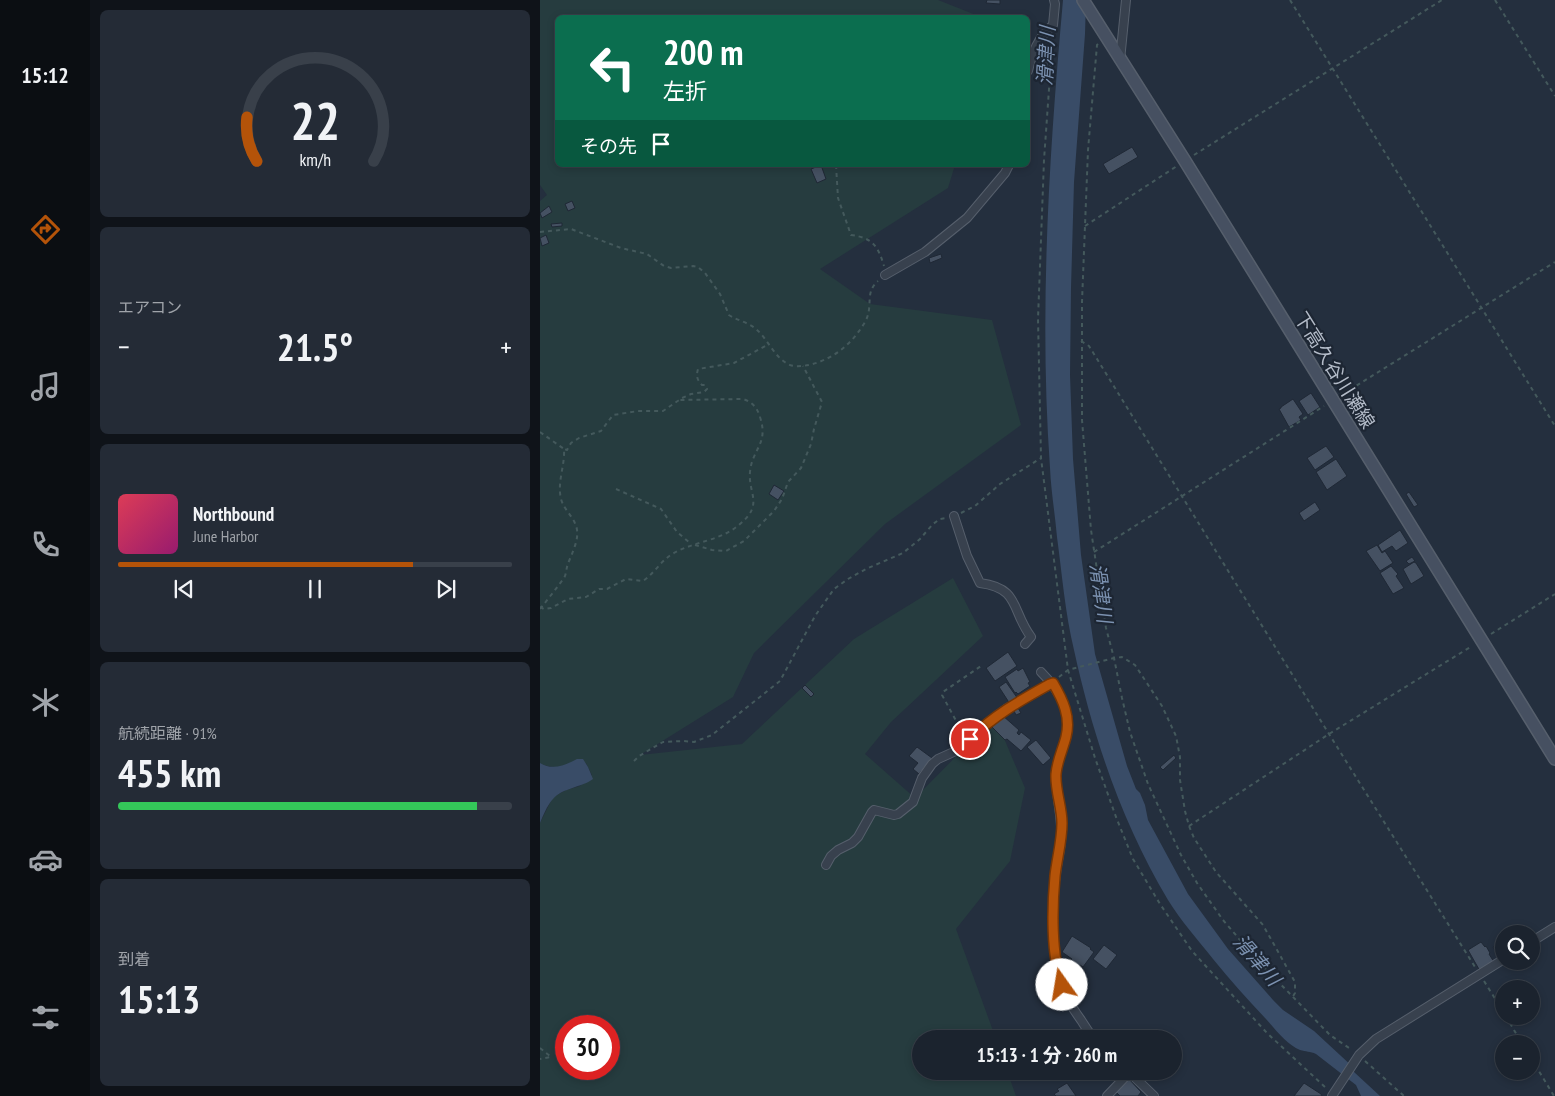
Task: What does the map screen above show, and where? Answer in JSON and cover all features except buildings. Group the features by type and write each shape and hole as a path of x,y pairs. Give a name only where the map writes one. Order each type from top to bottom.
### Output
{"main road":[{"name":"下高久谷川瀬線","path":"1083,0 1185,161 1555,760"}],"street":[{"path":"1030,63 1036,44 1052,24 1054,0"},
{"path":"1120,60 1126,0"},
{"path":"885,274 925,252 967,218 1008,167"},
{"path":"954,516 967,556 980,584 1000,588 1008,593 1012,599 1031,637 1025,644"},
{"path":"1042,672 1053,683 1061,697 1066,710 1068,724 1056,776 1062,821 1054,909 1055,950 1058,974 1066,997 1088,1030"},
{"path":"826,865 831,856 838,850 852,843 874,810 894,815 913,802 922,778 932,764 938,759 958,750 1006,709 1053,683"},
{"path":"1540,936 1555,927"},
{"path":"1333,1094 1358,1056 1376,1039 1495,965"},
{"path":"1107,1096 1121,1080"},
{"path":"1137,1080 1154,1096"}],"path":[{"path":"1290,0 1555,426"},
{"path":"1085,226 1332,67 1442,0"},
{"path":"1495,0 1555,96"},
{"path":"1052,24 1049,50 1051,59 1044,160 1039,291 1041,458 1068,670 1095,758 1116,817 1133,859 1160,904 1192,951 1268,1033 1333,1094"},
{"path":"1106,37 1097,46 1088,150 1082,341 1082,420 1091,530 1106,628 1136,749 1148,784 1181,855 1197,884 1223,920 1292,998 1330,1035 1358,1056 1404,1096"},
{"path":"540,232 571,229 621,248 647,254 664,266 671,268 698,267 705,273 720,294 729,315 754,327 782,360 790,365 803,366 828,359 851,342 867,318 872,286 885,274 884,265 874,244 864,237 851,234 838,198 836,167"},
{"path":"1082,341 1089,346 1495,998"},
{"path":"564,449 567,450 579,438 601,431 613,415 638,411 663,411 678,400 691,394 704,392 707,389 698,380 696,374 698,369 734,363 768,344"},
{"path":"616,489 661,509 677,532 689,543 712,550 726,551 734,548 744,541 780,504 788,482 801,468 811,444 822,402 803,366"},
{"path":"540,608 551,608 568,599 586,597 599,589 626,579 643,581 654,573 664,559 672,554 693,544 716,538 740,525 752,508 754,500 750,473 751,464 764,432 758,410 751,402 743,399 678,400"},
{"path":"540,432 564,449 565,458 560,486 561,498 577,529 575,549 568,565 566,576 550,599 540,608"},
{"path":"634,761 638,756 663,742 694,742 712,735 780,681 815,616 834,589 866,569 903,553 920,539 933,524 976,506 1000,484 1041,458"},
{"path":"1189,826 1329,734 1555,594"},
{"path":"1053,683 1068,670 1114,658 1122,657 1135,665 1162,706 1172,725 1179,745 1180,780 1189,826 1194,838 1216,872 1264,925 1295,982 1295,993 1292,998"},
{"path":"973,737 958,726 942,695 943,692 981,666"},
{"path":"540,1048 550,1057 540,1059"},
{"path":"1540,1073 1554,1096"}],"green space":[{"path":"540,0 938,0 976,15 555,15 555,167 954,167 948,188 820,269 870,304 992,320 1021,425 885,524 754,653 733,697 640,755 742,744 854,639 953,578 983,636 891,722 865,754 915,798 995,717 1025,788 1010,861 956,929 993,1030 912,1030 912,1080 1010,1080 1016,1096 540,1096 540,823 553,797 566,790 580,786 592,775 586,763 551,767 540,763 540,201 547,195 540,185"}],"water":[{"path":"1063,0 1086,0 1074,182 1070,375 1073,459 1081,555 1095,654 1127,766 1145,805 1148,820 1188,894 1228,949 1283,1010 1314,1031 1354,1068 1354,1072 1380,1096 1361,1096 1356,1085 1316,1054 1295,1048 1286,1041 1232,982 1184,923 1168,900 1137,841 1111,779 1090,715 1066,608 1051,485 1047,409 1045,351 1047,234"},
{"path":"577,759 583,759 593,779 557,795 550,803 540,823 540,763 554,767"}],"route":[{"path":"970,739 1006,709 1050,684 1053,683 1061,697 1066,710 1068,724 1056,776 1062,821 1054,909 1055,950 1058,974 1062,985"}],"water label":[{"name":"滑津川","path":"1046,56"},
{"name":"滑津川","path":"1101,593"},
{"name":"滑津川","path":"1257,960"}]}
